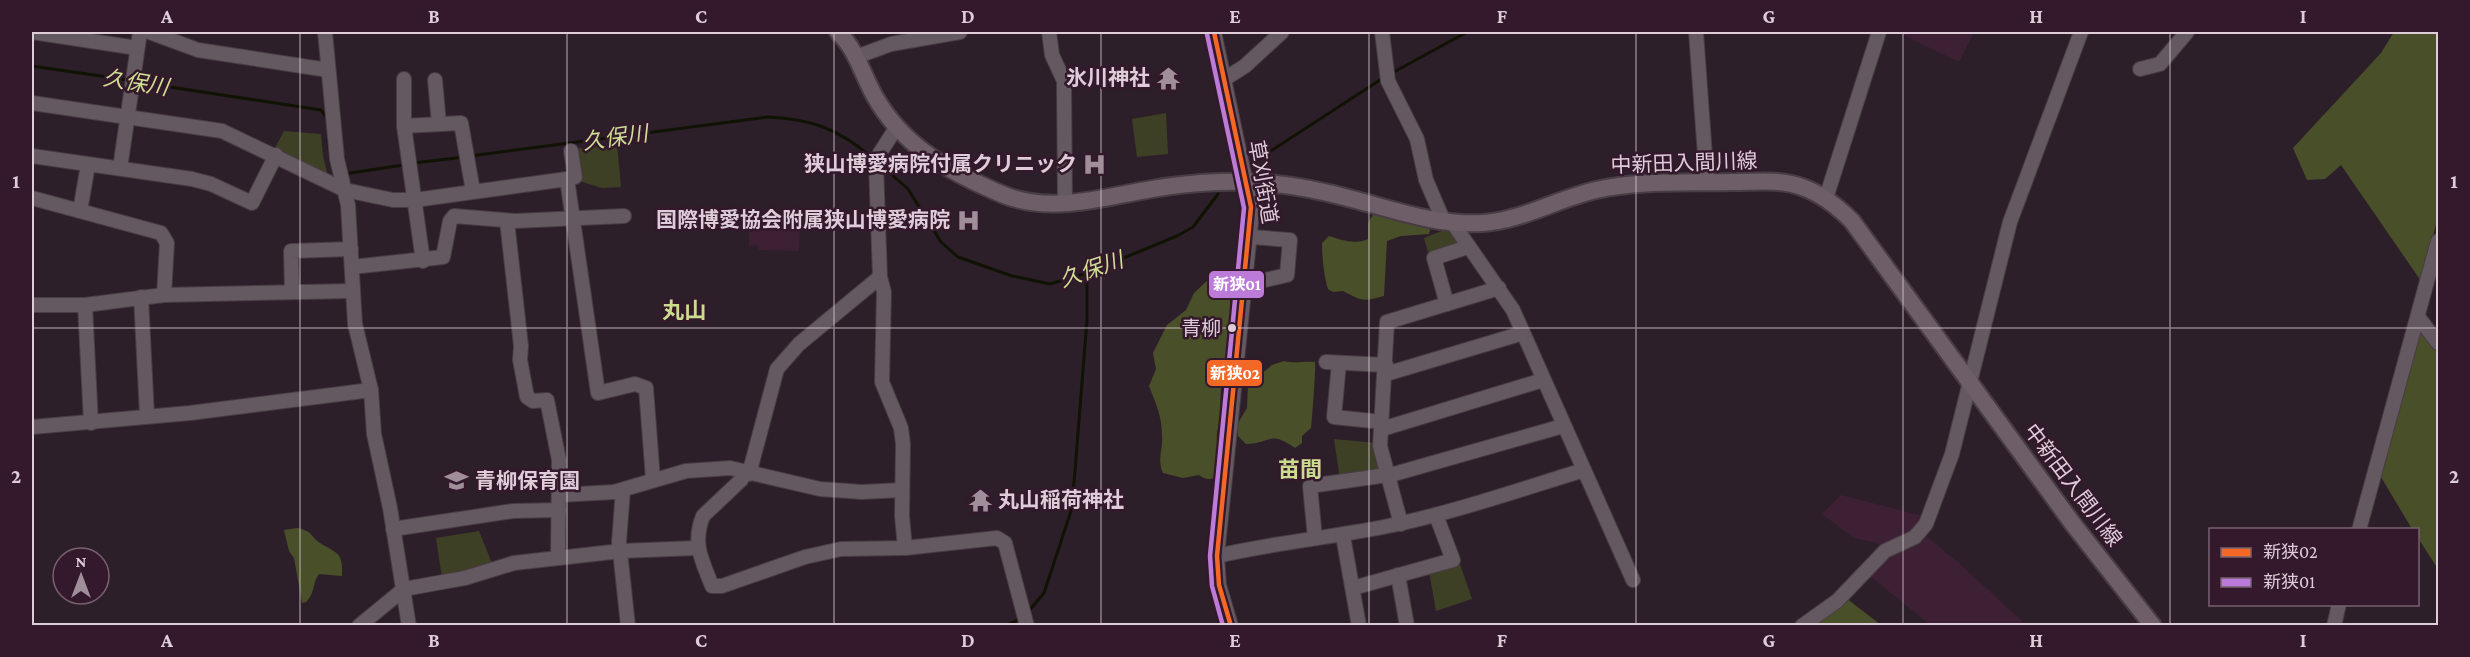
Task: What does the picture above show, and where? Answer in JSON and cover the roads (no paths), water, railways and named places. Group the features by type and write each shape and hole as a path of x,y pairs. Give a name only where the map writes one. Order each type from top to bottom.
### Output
{"main road":[{"name":"中新田入間川線","path":"838,32 856,57 873,93 896,128 907,140 942,166 995,191 1022,200 1065,203 1179,185 1244,183 1318,191 1448,222 1502,220 1575,196 1618,186 1707,183 1788,184 1826,198 1852,221 2073,524 2153,626"}],"street":[{"path":"32,32 136,48"},
{"path":"120,168 140,32"},
{"path":"149,32 198,50 328,70"},
{"path":"325,32 337,159 345,190 355,324 371,390 374,434 409,626"},
{"path":"856,57 891,44 960,32"},
{"path":"1049,32 1052,55 1064,81 1065,203"},
{"name":"草刈街道","path":"1214,32 1244,183 1251,207 1252,237 1217,556 1219,585 1231,626"},
{"path":"1223,80 1245,66 1282,32"},
{"path":"1382,32 1386,75 1418,139 1426,180 1448,222 1500,288 1523,333 1633,580"},
{"path":"1696,32 1707,183"},
{"path":"1826,198 1879,32"},
{"path":"1802,626 1837,601 1885,551 1915,537 1926,524 1948,465 2010,222 2081,32"},
{"path":"2140,69 2160,64 2187,32"},
{"path":"404,79 404,126 423,261"},
{"path":"435,80 439,124"},
{"path":"32,103 222,131 345,190 393,200 415,200 575,177 571,151"},
{"path":"404,126 461,123 473,191"},
{"path":"896,128 878,156 876,164 880,277 884,292 882,382 903,436 902,490 905,548"},
{"path":"32,156 212,184 252,203 276,155"},
{"path":"80,211 88,165"},
{"path":"567,179 598,393 634,384 646,388 653,479"},
{"path":"32,201 120,220 165,236 164,295"},
{"path":"352,267 443,257 450,221 454,216 507,221 573,220 624,216"},
{"path":"507,221 526,397 533,401 547,400 559,460 558,558"},
{"path":"1247,279 1265,280 1287,275 1290,240 1252,237"},
{"path":"2360,528 2439,241"},
{"path":"1447,304 1434,258 1468,247"},
{"path":"292,292 291,251 351,249"},
{"path":"880,277 799,344 777,369 747,473 703,516 697,548 712,586 722,586 826,552 848,548 905,548 997,538 1005,543 1025,619"},
{"path":"1401,524 1380,446 1387,322 1500,288"},
{"path":"32,305 85,305 164,295 352,291"},
{"path":"141,297 147,415"},
{"path":"85,305 91,423"},
{"path":"2418,316 2439,343"},
{"path":"1523,333 1386,370 1333,362 1334,417 1382,426 1543,380"},
{"path":"32,427 91,423 147,415 190,413 371,390"},
{"path":"1315,538 1310,486 1388,475 1563,426"},
{"path":"560,495 623,490 653,479 686,471 730,468 820,489 862,492 902,490"},
{"path":"1217,556 1315,538 1343,536 1401,524 1584,470"},
{"path":"623,490 621,551 628,626"},
{"path":"393,529 513,511 559,510"},
{"path":"1353,588 1454,560 1436,515"},
{"path":"1343,536 1359,626"},
{"path":"359,626 404,589 465,578 514,563 621,551 697,548"},
{"path":"1398,575 1407,626"},
{"path":"2334,626 2339,606"}],"waterway":[{"name":"久保川","path":"1392,73 1467,32"},
{"name":"久保川","path":"32,66 128,80"},
{"name":"久保川","path":"1254,162 1383,78"},
{"name":"久保川","path":"137,82 321,110 327,118"},
{"name":"久保川","path":"470,156 768,117 798,120 824,127 847,139 871,157"},
{"name":"久保川","path":"328,140 331,160"},
{"name":"久保川","path":"414,163 464,157"},
{"name":"久保川","path":"350,173 404,165"},
{"name":"久保川","path":"882,166 908,189 941,242 958,257 1012,276 1050,284 1087,273 1177,236 1193,227 1218,194"},
{"path":"1027,613 1044,593 1072,508 1087,320 1087,274"},
{"path":"1005,626 1020,619"}],"place":[{"name":"氷川神社","path":"1168,78"},
{"name":"狭山博愛病院付属クリニック","path":"1095,164"},
{"name":"国際博愛協会附属狭山博愛病院","path":"968,220"},
{"name":"青柳","path":"1232,328"},
{"name":"青柳保育園","path":"457,481"},
{"name":"丸山稲荷神社","path":"980,500"}],"district":[{"name":"丸山","path":"684,310"},
{"name":"苗間","path":"1300,469"}]}
